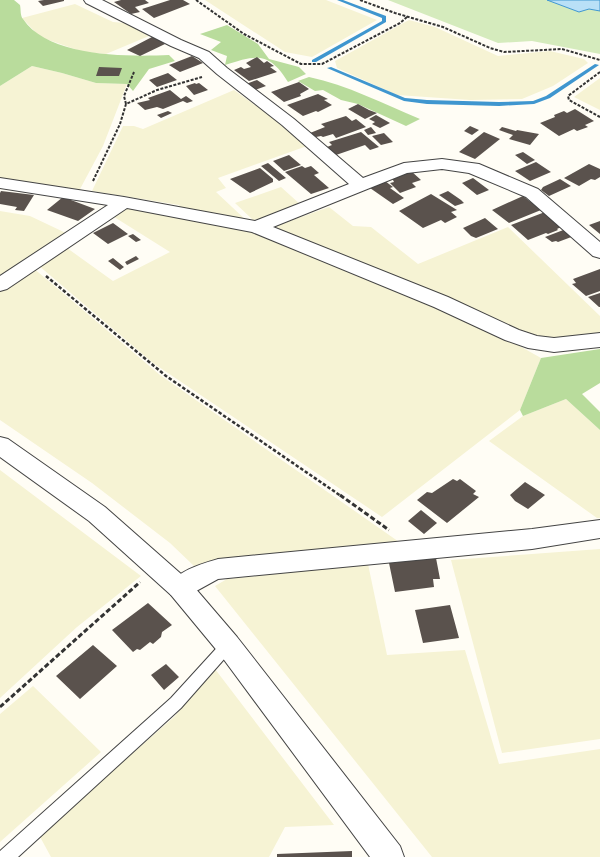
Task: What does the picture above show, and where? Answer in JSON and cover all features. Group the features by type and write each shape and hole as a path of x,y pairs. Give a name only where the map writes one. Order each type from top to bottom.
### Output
{"street":[{"path":"91,0 176,43 204,55 222,71 288,122 361,186"},
{"path":"257,227 404,168 442,164 473,168 532,193 600,252"},
{"path":"0,183 124,202 257,227 441,302 512,335 535,343 561,344 600,340"},
{"path":"0,285 124,202"},
{"path":"0,445 97,514 180,588 228,645 389,857"},
{"path":"180,588 206,573 218,569 532,539 600,529"}],"lane":[{"path":"6,857 176,703 228,645"}],"path":[{"path":"196,0 244,34 301,64 313,65 322,64 400,23 407,16"},
{"path":"360,0 443,27 490,48 504,52 562,48 600,60"},
{"path":"126,104 157,90 222,71"},
{"path":"86,196 120,124 126,104 124,96 134,72"},
{"path":"600,72 568,96 569,100 600,116"},
{"path":"32,264 166,376 315,477 409,544 413,550"},
{"path":"0,706 103,614 159,568"}],"shaded area":[{"path":"205,0 326,0 377,20 312,57 285,52"},
{"path":"75,4 113,22 125,23 149,36 106,54 83,52 40,37 22,18"},
{"path":"409,20 435,27 498,56 550,51 584,59 588,63 553,86 522,99 470,100 397,95 337,68 335,61"},
{"path":"32,66 96,83 127,84 103,146 79,191 0,179 0,86"},
{"path":"600,78 600,110 574,97"},
{"path":"234,90 276,120 307,146 218,178 226,188 216,192 248,222 181,209 179,205 92,191 123,126 134,126 143,129"},
{"path":"281,187 301,205 253,220 235,203"},
{"path":"127,207 258,233 493,331 541,358 520,410 382,517 153,363 38,265 67,248 113,281 170,252 111,215"},
{"path":"329,207 353,226 371,227 418,264 508,227 600,316 600,335 568,340 541,338 511,329 284,234 276,226"},
{"path":"0,211 30,216 68,234 0,280"},
{"path":"32,267 160,375 402,544 194,566 170,543 92,483 0,420 0,289"},
{"path":"566,399 600,430 600,518 597,518 489,441 523,416"},
{"path":"0,470 141,576 77,627 0,698"},
{"path":"600,549 600,739 502,753 451,560"},
{"path":"368,564 387,655 465,650 499,764 600,749 600,857 432,857 215,586 227,579"},
{"path":"215,669 334,825 285,827 269,857 51,857 39,835 174,717"},
{"path":"33,686 101,752 0,842 0,714"}],"green space":[{"path":"0,0 14,0 20,5 22,18 35,32 51,41 69,48 111,55 169,55 175,61 149,69 133,91 127,84 96,83 32,66 0,86"},
{"path":"388,0 547,0 579,12 589,9 600,11 600,54 532,41 498,43"},
{"path":"227,25 258,44 269,59 299,67 306,74 288,82 274,65 268,60 261,58 245,59 225,65 227,56 211,50 221,42 200,34"},
{"path":"309,77 323,80 351,90 420,119 406,126 358,104 341,100 323,90 315,91 298,81"},
{"path":"600,349 600,383 582,394 600,412 600,430 566,399 523,416 520,410 541,358"}],"water":[{"path":"547,0 600,0 600,11 589,9 579,12"}],"building":[{"path":"121,0 145,0 149,3 135,7 140,12 131,14 114,2"},
{"path":"170,0 183,0 190,4 154,18 142,9"},
{"path":"38,1 64,1 43,6"},
{"path":"152,37 164,41 162,42 165,44 140,56 127,50"},
{"path":"192,56 203,63 180,72 169,65"},
{"path":"257,57 264,63 267,61 274,66 270,67 277,72 249,81 234,70 241,67 244,69 251,67 246,63"},
{"path":"99,67 122,68 119,76 96,76"},
{"path":"168,73 177,80 157,87 149,80"},
{"path":"257,80 266,86 255,90 246,84"},
{"path":"299,82 309,89 300,94 301,96 284,102 271,92"},
{"path":"199,83 208,90 194,95 186,86"},
{"path":"170,90 181,99 186,96 193,101 187,103 183,101 163,109 157,107 145,110 137,103 150,100 148,98"},
{"path":"318,94 328,99 324,100 332,105 318,112 316,111 303,116 287,105"},
{"path":"358,104 377,113 365,119 348,109"},
{"path":"575,109 594,121 585,125 588,127 577,131 574,129 559,136 540,123 555,117 554,115 564,111 567,113"},
{"path":"168,111 172,113 161,118 157,115"},
{"path":"376,115 390,123 380,128 372,124 375,122 369,119"},
{"path":"346,116 352,121 356,119 366,127 336,138 333,134 323,137 316,137 310,133 325,127 321,124"},
{"path":"470,126 479,130 472,135 464,131"},
{"path":"371,127 376,133 368,135 364,130"},
{"path":"502,127 516,131 539,134 530,145 509,139 513,135 499,130"},
{"path":"361,132 379,147 370,150 365,145 336,155 327,147 332,145 329,142"},
{"path":"484,132 500,139 475,159 459,152"},
{"path":"384,133 393,142 381,145 372,136"},
{"path":"523,152 535,160 527,164 515,155"},
{"path":"289,155 301,165 284,171 273,161"},
{"path":"536,162 551,172 530,181 515,171"},
{"path":"268,163 286,178 279,181 261,166"},
{"path":"589,164 600,169 600,177 595,180 591,179 579,186 564,178"},
{"path":"302,166 305,168 311,166 319,173 314,175 329,188 311,194 285,172"},
{"path":"260,168 273,179 273,182 250,193 230,179"},
{"path":"411,171 421,180 412,183 416,187 400,193 390,183 394,182 392,178"},
{"path":"473,178 489,190 477,195 462,183"},
{"path":"560,179 571,186 549,196 541,190 543,187"},
{"path":"385,181 393,187 390,188 404,198 393,204 370,188"},
{"path":"1,191 34,195 24,211 15,210 17,207 0,204"},
{"path":"448,191 464,203 455,206 439,195"},
{"path":"431,194 457,210 451,212 457,217 445,223 441,220 423,228 399,211"},
{"path":"523,196 541,210 509,223 492,210"},
{"path":"63,197 95,209 78,221 47,210"},
{"path":"545,212 563,226 548,234 546,233 528,240 511,225"},
{"path":"485,218 498,229 476,238 471,236 463,228"},
{"path":"600,221 600,234 589,225"},
{"path":"113,223 128,234 108,244 93,233"},
{"path":"566,229 574,236 558,242 552,242 545,237"},
{"path":"133,234 141,240 136,242 128,236"},
{"path":"136,256 139,259 127,265 125,262"},
{"path":"113,258 124,267 120,270 108,261"},
{"path":"600,269 600,291 586,296 572,284 576,283 573,279"},
{"path":"600,293 600,307 599,307 588,297"},
{"path":"453,479 457,481 460,479 476,491 473,494 479,497 447,523 417,500 427,492 432,493"},
{"path":"525,482 545,495 528,509 515,501 510,495"},
{"path":"421,510 437,523 424,534 408,521"},
{"path":"436,558 440,579 433,579 434,587 395,592 389,563"},
{"path":"148,603 172,625 162,632 161,637 153,644 150,642 140,650 137,649 133,652 112,630"},
{"path":"450,605 459,638 423,643 415,610"},
{"path":"93,645 117,666 80,699 56,676"},
{"path":"166,664 179,677 164,690 151,675"},
{"path":"352,851 352,857 277,857 277,854"}],"waterway":[{"path":"314,61 384,22 384,17 339,0"},
{"path":"329,68 404,99 427,102 499,104 534,102 548,97 597,65"}]}
